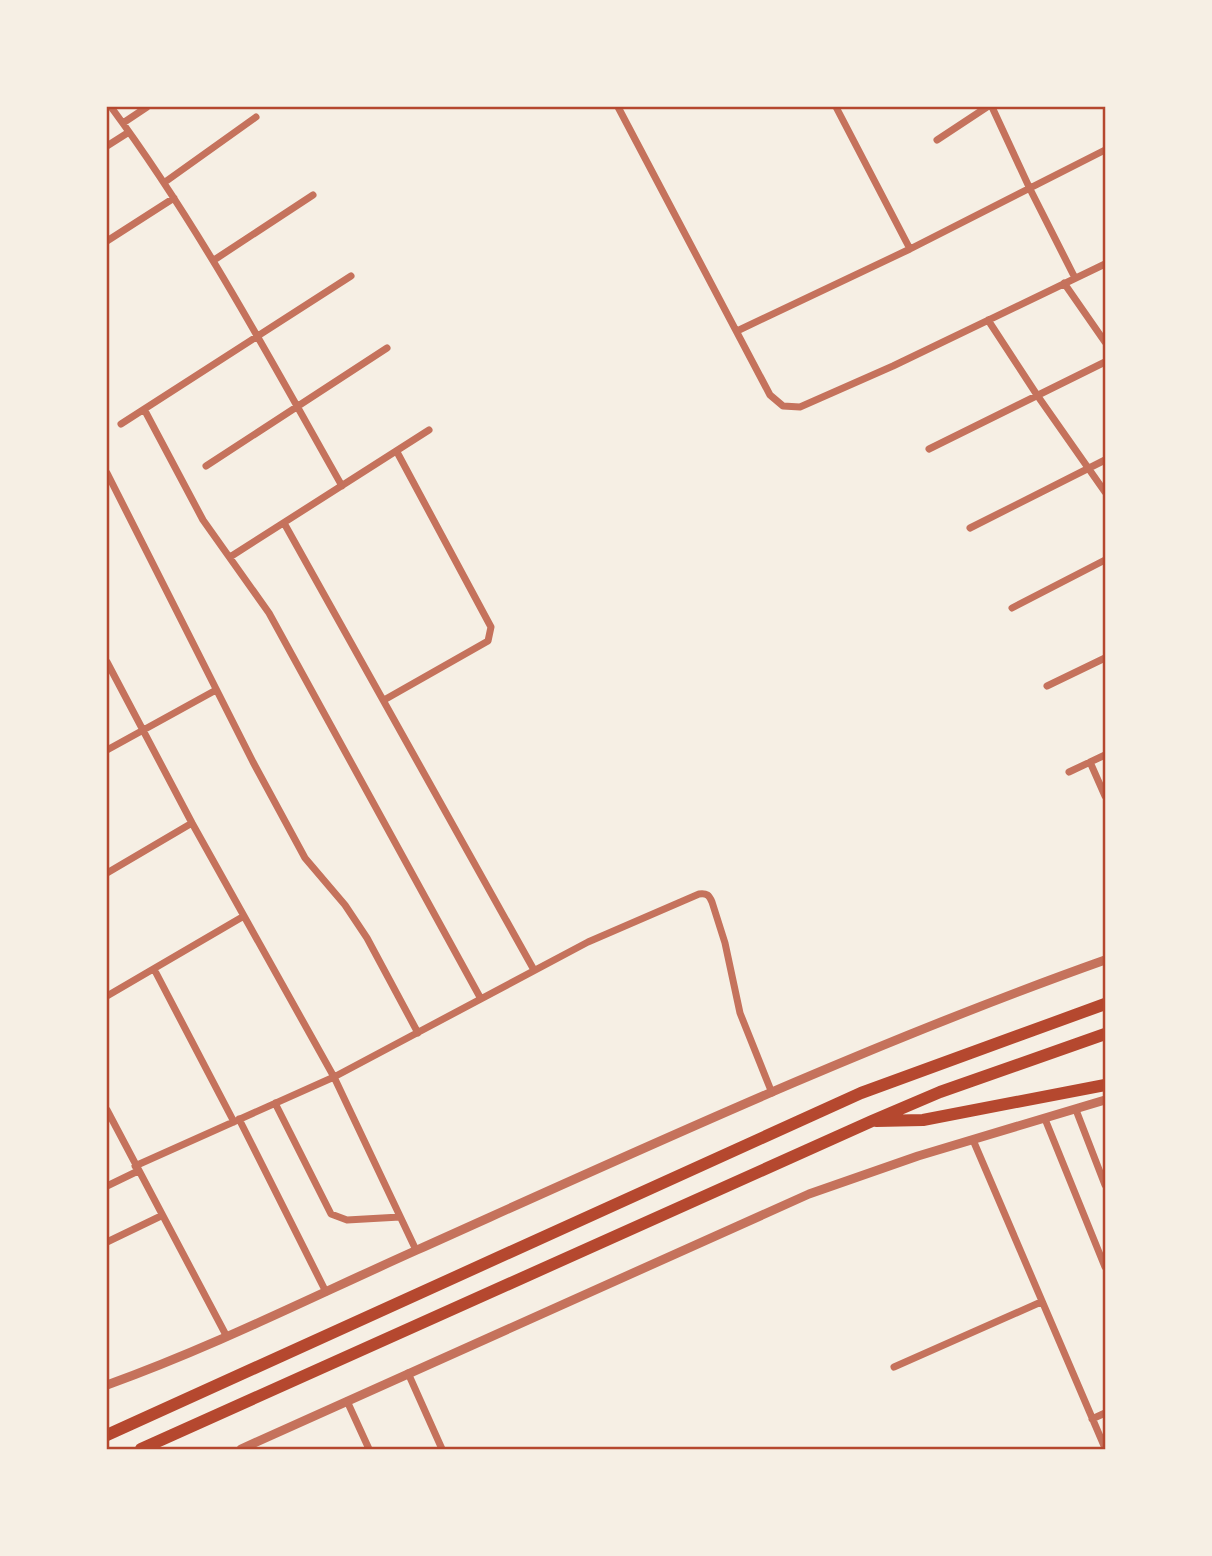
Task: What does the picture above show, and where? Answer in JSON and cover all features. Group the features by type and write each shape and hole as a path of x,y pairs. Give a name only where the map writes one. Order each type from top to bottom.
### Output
{"highway":[{"path":"107,1435 861,1093 1105,1004"},
{"path":"141,1449 940,1091 1105,1034"},
{"path":"872,1121 923,1120 1105,1085"}],"street":[{"path":"111,107 214,260 342,486"},
{"path":"123,123 147,107"},
{"path":"618,107 776,402 791,408 800,407 893,366 1105,264"},
{"path":"836,107 910,249"},
{"path":"937,140 990,107 1075,278"},
{"path":"164,183 256,117"},
{"path":"107,146 129,132"},
{"path":"737,331 910,249 1105,150"},
{"path":"214,260 313,195"},
{"path":"107,241 174,198"},
{"path":"121,424 351,276"},
{"path":"1064,283 1105,342"},
{"path":"988,320 1037,396 1105,492"},
{"path":"206,466 387,348"},
{"path":"929,449 1105,362"},
{"path":"144,410 203,520 269,613 481,999"},
{"path":"230,557 429,430"},
{"path":"384,700 488,641 491,632 491,627 397,452"},
{"path":"970,528 1105,460"},
{"path":"107,473 216,690 305,858 345,905 367,938 418,1033"},
{"path":"284,523 534,970"},
{"path":"1012,608 1105,561"},
{"path":"1047,686 1105,658"},
{"path":"107,662 192,822 334,1077 416,1250"},
{"path":"107,750 216,690"},
{"path":"1069,772 1105,755"},
{"path":"1090,762 1105,796"},
{"path":"107,873 192,822"},
{"path":"107,1186 136,1169 334,1077 534,970 642,916 705,893 710,896 719,922 740,1013 772,1093"},
{"path":"107,996 244,916"},
{"path":"107,1385 227,1337 416,1250 772,1093 996,1000 1105,960"},
{"path":"154,969 326,1292"},
{"path":"241,1449 251,1447 408,1373 809,1194 907,1159 1105,1100"},
{"path":"275,1103 331,1214 346,1220 400,1217"},
{"path":"107,1110 227,1337"},
{"path":"1076,1110 1105,1185"},
{"path":"1045,1119 1105,1267"},
{"path":"973,1140 1105,1448"},
{"path":"107,1242 161,1216"},
{"path":"894,1367 1041,1302"},
{"path":"408,1373 442,1449"},
{"path":"347,1401 369,1449"},
{"path":"1092,1419 1105,1413"}]}
